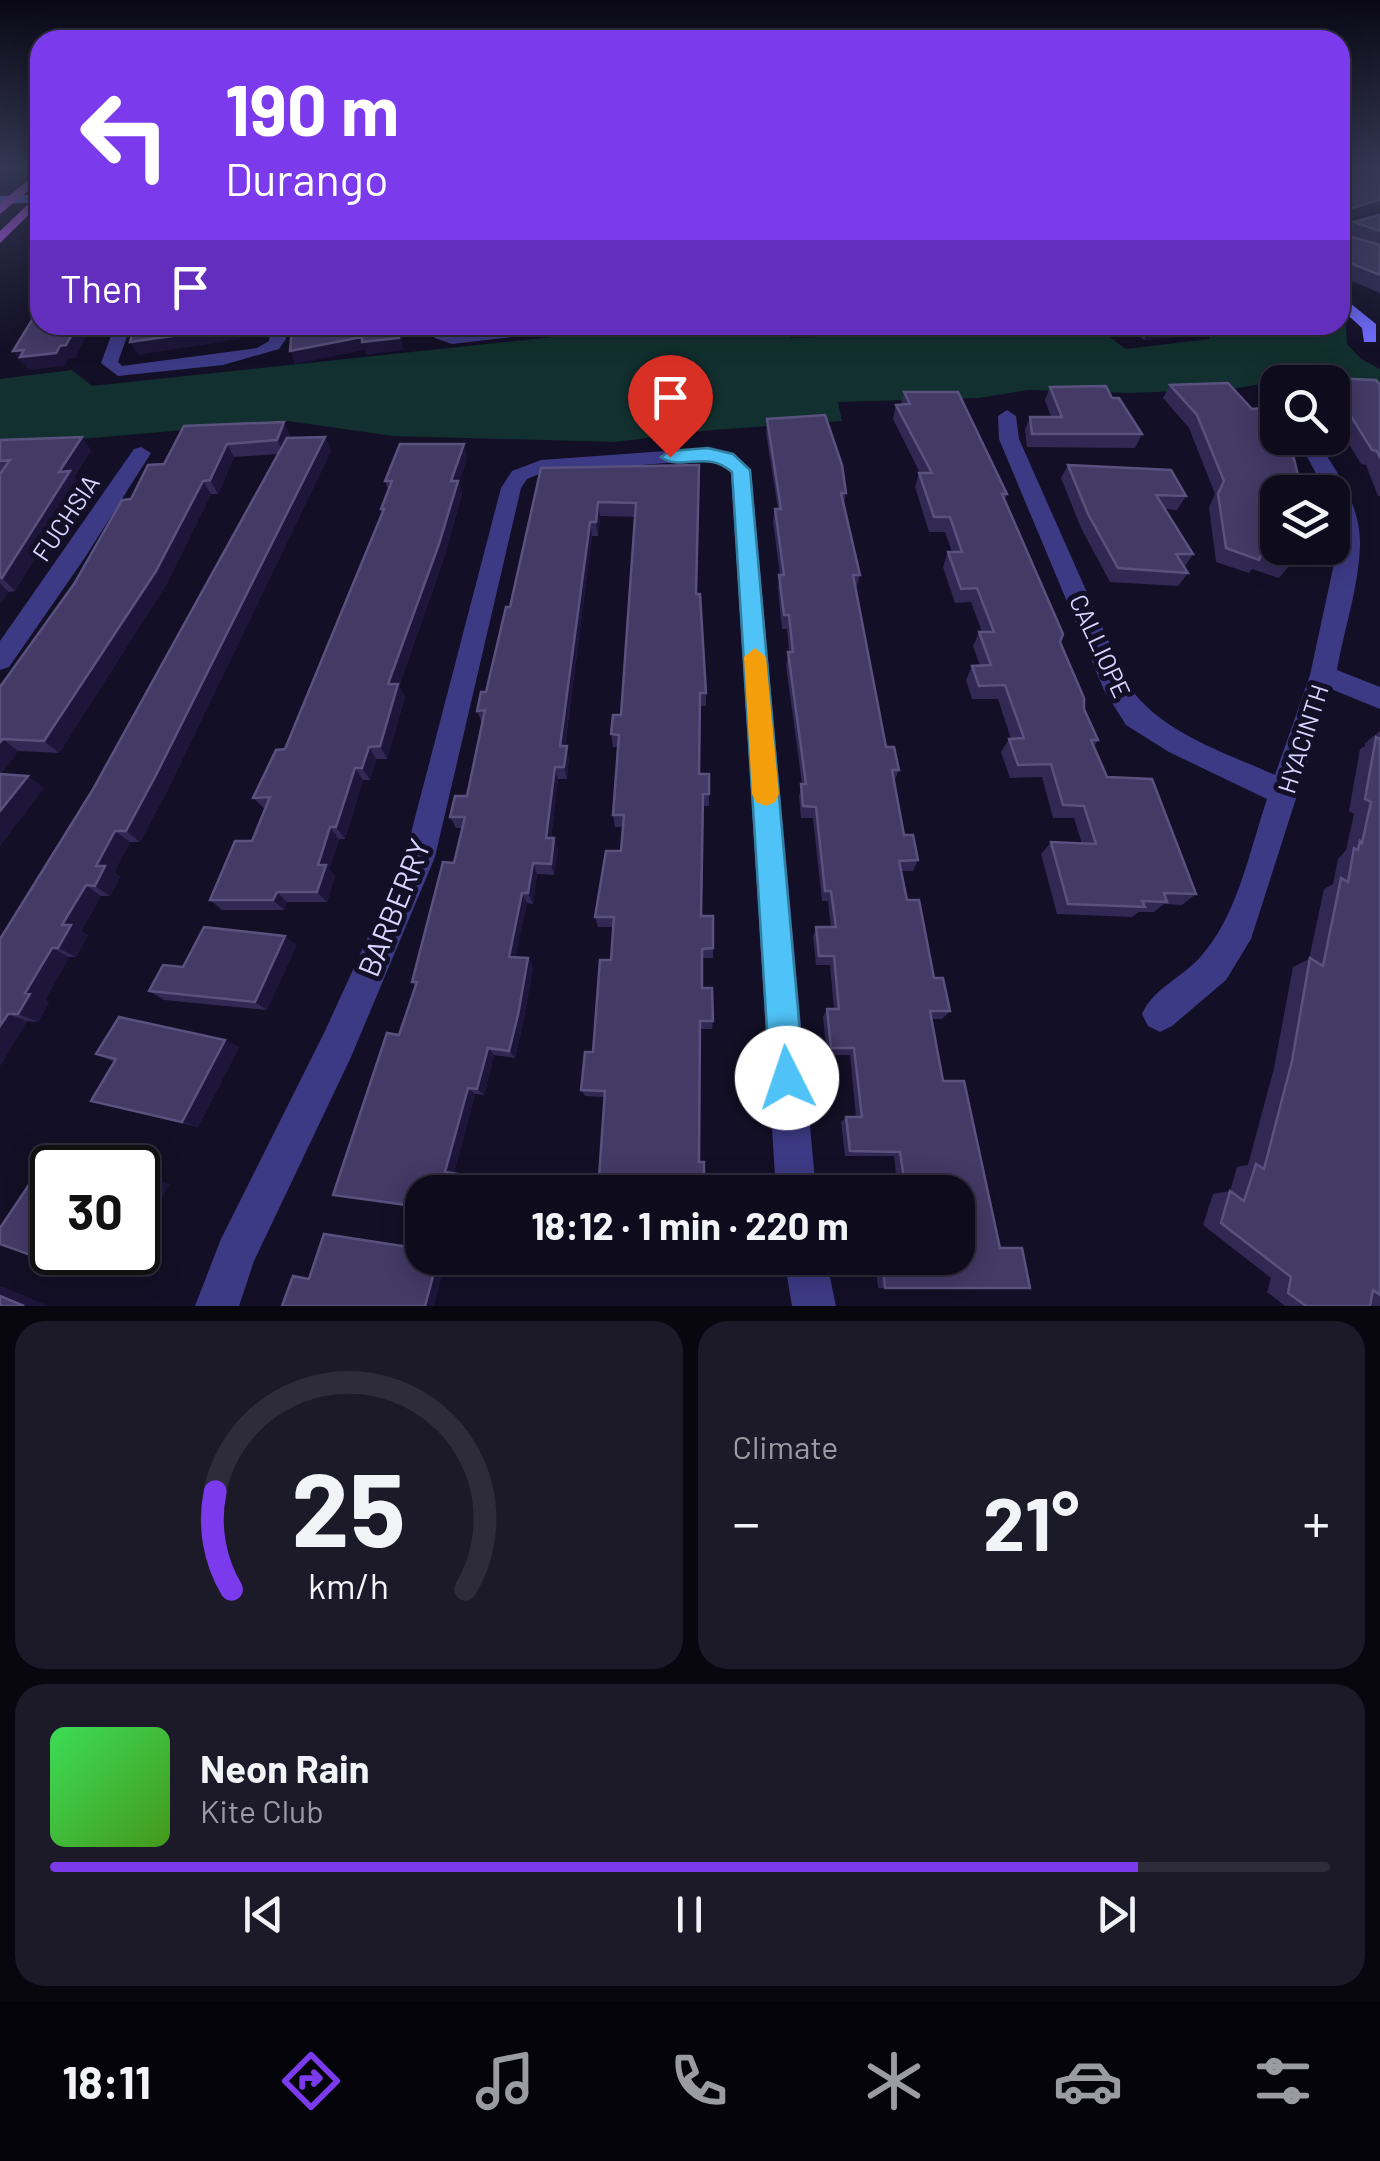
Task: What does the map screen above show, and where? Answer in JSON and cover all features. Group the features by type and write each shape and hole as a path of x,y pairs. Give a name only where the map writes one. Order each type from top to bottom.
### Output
{"street":[{"path":"1350,306 1380,322"},
{"path":"1350,309 1370,326 1375,337 1371,349 1379,357"},
{"path":"119,335 109,363 118,370 248,355 272,347 277,335"},
{"path":"451,335 460,339 492,335"},
{"name":"CALLIOPE","path":"1006,416 1009,439 1117,690 1136,717 1179,744 1286,794"},
{"name":"FUCHSIA","path":"0,660 76,554 141,453"},
{"name":"BARBERRY","path":"218,1306 236,1254 338,1044 420,857 511,488 519,475 541,466 708,454 727,458 740,470 795,1175"},
{"name":"HYACINTH","path":"1160,1014 1214,968 1239,928 1324,675 1350,545 1344,512 1317,455"},
{"path":"1324,675 1380,698"},
{"path":"808,1275 814,1306"}],"green space":[{"path":"572,335 1107,335 1126,349 1209,339 1210,335 1346,335 1347,344 1361,359 1380,369 1380,388 1350,385 1350,365 1260,365 1260,384 1232,389 1129,393 1028,390 979,398 838,402 842,421 712,430 615,442 393,436 288,421 0,446 0,379 72,370 92,386"}],"building":[{"path":"1350,236 1380,245 1380,275 1350,263"},
{"path":"30,323 30,335 72,335 56,353 20,357 24,350 13,351"},
{"path":"132,335 179,335 130,342"},
{"path":"291,335 399,335 362,342 362,337 290,351"},
{"path":"1350,379 1376,380 1380,385 1380,458 1350,415"},
{"path":"1228,383 1252,409 1260,408 1260,455 1292,455 1298,475 1260,475 1259,560 1226,548 1218,494 1224,481 1197,415 1170,385"},
{"path":"1106,386 1112,398 1119,398 1142,434 1032,434 1030,417 1062,417 1050,387"},
{"path":"904,392 958,392 1007,494 1002,494 1063,634 1060,642 1084,698 1084,709 1098,740 1091,740 1107,777 1152,779 1196,894 1164,893 1167,902 1142,901 1145,907 1068,904 1051,842 1096,844 1084,806 1063,805 1051,764 1018,765 1009,739 1024,738 1005,685 979,686 972,666 991,665 979,632 994,632 977,588 961,589 948,552 962,552 950,517 934,517 919,473 932,473 896,405 910,404"},
{"path":"825,415 842,465 846,493 841,493 860,575 853,575 886,747 894,747 899,770 892,770 904,835 913,835 918,860 899,861 907,900 919,900 934,978 943,978 950,1011 930,1011 943,1081 964,1081 1000,1248 1022,1248 1030,1288 885,1288 884,1275 975,1275 975,1175 903,1175 900,1152 850,1151 846,1117 862,1117 854,1048 831,1048 827,1009 839,1009 834,956 819,956 816,927 836,927 831,891 825,891 816,807 803,806 801,784 806,784 788,652 793,652 779,575 784,575 775,509 781,509 767,419"},
{"path":"284,422 277,440 227,444 156,571 44,741 0,742 0,687 74,584 122,500 131,499 148,465 164,464 184,426"},
{"path":"82,437 59,472 70,471 0,578 0,474 10,460 0,461 0,440"},
{"path":"325,437 126,831 115,831 96,866 105,866 95,886 86,885 62,925 71,925 25,993 30,994 18,1014 8,1014 0,1026 0,939 92,791 287,438"},
{"path":"400,444 464,444 451,481 458,481 439,544 388,684 398,684 380,746 369,747 362,768 355,768 336,827 330,827 318,865 326,865 317,892 277,892 273,900 210,900 235,841 252,841 270,797 253,798 276,750 285,749 384,509 392,481 385,481"},
{"path":"699,465 696,594 700,594 706,693 700,693 699,774 709,774 709,794 703,794 701,916 713,916 713,948 702,949 702,988 712,988 713,1021 700,1021 699,1162 704,1162 704,1175 599,1175 605,1091 581,1090 585,1052 593,1052 600,960 611,960 614,917 595,917 606,851 621,851 624,815 613,815 619,735 611,734 613,715 621,715 636,503 598,502 596,522 590,522 560,746 567,746 564,767 555,767 546,838 554,838 551,864 533,863 528,893 522,893 509,957 528,958 518,1015 509,1051 488,1048 477,1089 468,1088 445,1172 464,1175 405,1175 405,1205 333,1195 387,1033 399,1035 417,982 412,982 443,862 454,863 465,817 450,817 455,796 467,796 485,710 477,711 481,692 486,692 506,607 510,607 541,468"},
{"path":"1068,465 1171,470 1186,496 1156,495 1193,554 1176,554 1188,573 1118,568 1088,514"},
{"path":"1376,737 1380,739 1380,1295 1373,1290 1370,1306 1306,1306 1288,1293 1291,1277 1221,1223 1230,1191 1244,1201 1256,1164 1264,1169 1292,1061 1310,958 1323,966 1341,878 1348,882 1354,848 1358,850 1362,843 1371,802 1365,799"},
{"path":"0,774 28,776 0,811"},
{"path":"204,927 285,936 255,1002 149,991 163,965 183,967"},
{"path":"119,1017 225,1040 182,1122 91,1101 116,1059 96,1054"},
{"path":"30,1183 30,1255 0,1244 0,1228"},
{"path":"324,1234 405,1246 405,1275 433,1275 425,1306 282,1306 293,1276 309,1279"},
{"path":"0,1296 24,1306 0,1306"}],"slow traffic":[{"path":"755,657 766,794"}],"route":[{"path":"670,457 708,454 727,458 740,470 787,1078"}]}
